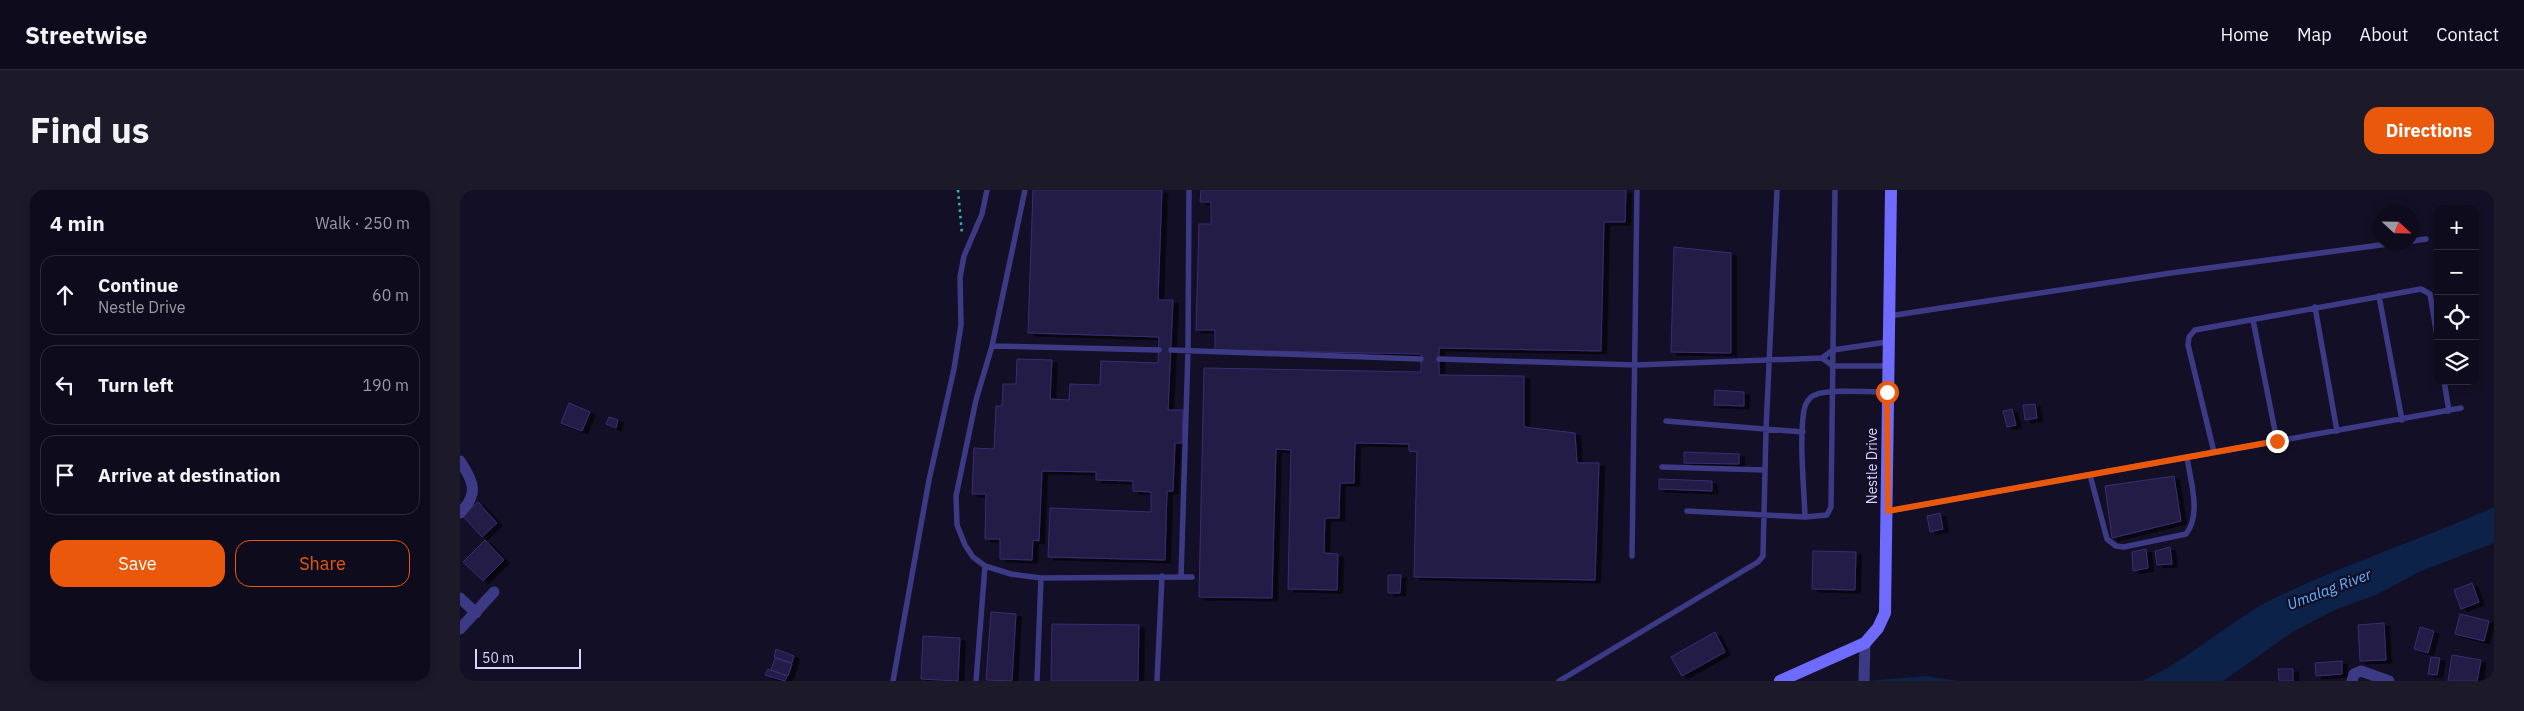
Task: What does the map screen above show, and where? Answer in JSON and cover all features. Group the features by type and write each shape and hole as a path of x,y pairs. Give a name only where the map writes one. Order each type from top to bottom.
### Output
{"street":[{"name":"Nestle Drive","path":"1780,681 1865,643 1878,628 1885,613 1888,511 1887,342 1891,190"},
{"path":"460,461 473,484 473,495 468,505 460,513"},
{"path":"460,629 494,592"},
{"path":"460,598 476,613"},
{"path":"1864,681 1865,643"},
{"path":"2352,681 2354,674 2361,671 2389,681"}],"lane":[{"path":"893,681 929,480 954,369 960,324 960,277 964,256 982,214 988,190"},
{"path":"1025,190 992,346 976,400 956,496 957,525 965,545 974,557 985,566 1011,574 1041,578 1192,577"},
{"path":"1181,577 1188,351 1189,190"},
{"path":"1632,556 1637,190"},
{"path":"1559,681 1758,562 1764,550 1766,430 1777,190"},
{"path":"1687,511 1805,517 1827,514 1831,507 1834,190"},
{"path":"2419,240 2426,240"},
{"path":"1888,316 2171,273 2374,246"},
{"path":"2214,452 2188,346 2189,337 2195,330 2421,289 2430,294 2438,340"},
{"path":"2379,296 2402,420"},
{"path":"2315,307 2337,431"},
{"path":"2253,320 2277,441"},
{"path":"1439,359 1636,365 1822,358 1833,350 1887,342"},
{"path":"992,346 1159,350"},
{"path":"1171,350 1421,360"},
{"path":"1822,358 1833,366 1887,366"},
{"path":"2445,385 2449,411"},
{"path":"1805,517 1803,432 1804,408 1808,400 1815,394 1833,392 1887,392"},
{"path":"1888,511 2461,408"},
{"path":"1666,421 1803,432"},
{"path":"2090,475 2107,539 2116,546 2124,547 2186,534 2190,529 2194,506 2187,457"},
{"path":"1662,467 1765,470"},
{"path":"976,681 985,566"},
{"path":"1156,681 1162,576"},
{"path":"1037,681 1041,578"}],"path":[{"path":"958,190 964,256"}],"water":[{"name":"Umalag River","path":"2494,507 2494,543 2419,572 2376,595 2339,608 2294,631 2223,681 2142,681 2177,662 2242,617 2277,597 2330,573"},
{"path":"1925,676 1959,681 1866,681"}],"building":[{"path":"1033,190 1162,190 1158,300 1173,300 1168,410 1183,410 1182,443 1175,443 1173,491 1167,491 1165,560 1048,557 1050,508 1151,512 1151,492 1133,491 1133,481 1096,480 1096,472 1042,471 1039,541 1033,540 1032,560 1000,559 1000,539 985,539 986,494 972,494 974,448 994,449 996,406 1002,406 1003,384 1016,384 1017,359 1052,360 1050,399 1069,400 1070,384 1100,385 1101,361 1158,363 1159,337 1028,333"},
{"path":"1201,190 1626,190 1625,222 1604,222 1601,351 1439,348 1439,375 1524,376 1524,427 1575,433 1577,463 1599,463 1595,580 1414,577 1417,452 1409,451 1409,444 1355,443 1354,483 1340,483 1339,518 1325,518 1324,553 1338,554 1337,590 1288,589 1291,450 1276,449 1272,598 1199,597 1204,368 1421,372 1421,354 1215,350 1215,330 1196,330 1199,224 1211,224 1211,202 1200,202"},
{"path":"1674,247 1731,253 1731,353 1671,352"},
{"path":"1715,390 1744,392 1744,406 1714,405"},
{"path":"569,403 590,412 582,431 561,423"},
{"path":"2035,404 2037,418 2025,420 2023,405"},
{"path":"2012,409 2016,425 2007,427 2003,411"},
{"path":"609,417 618,420 616,428 606,424"},
{"path":"1684,452 1739,454 1739,464 1684,463"},
{"path":"2174,476 2181,521 2112,538 2105,486"},
{"path":"1659,479 1712,481 1712,491 1659,489"},
{"path":"478,502 497,523 482,537 462,515"},
{"path":"1940,513 1943,529 1930,532 1927,516"},
{"path":"485,540 504,560 483,581 463,562"},
{"path":"2170,547 2172,564 2157,565 2155,551"},
{"path":"2146,549 2148,568 2133,571 2132,552"},
{"path":"1813,551 1856,552 1855,590 1812,589"},
{"path":"1388,575 1401,575 1400,593 1388,593"},
{"path":"2472,583 2479,602 2461,609 2454,590"},
{"path":"991,612 1016,614 1012,681 986,680"},
{"path":"2460,614 2489,621 2484,641 2455,634"},
{"path":"2384,623 2386,660 2360,661 2358,625"},
{"path":"1052,624 1139,625 1138,681 1051,681"},
{"path":"2420,627 2434,631 2428,653 2414,649"},
{"path":"1715,632 1725,652 1682,676 1671,657"},
{"path":"923,636 960,638 958,681 921,679"},
{"path":"776,649 794,656 792,663 774,657"},
{"path":"2452,655 2481,660 2477,681 2448,681"},
{"path":"2431,657 2440,658 2437,675 2428,674"},
{"path":"775,658 792,664 788,676 771,670"},
{"path":"2342,661 2342,674 2316,676 2315,663"},
{"path":"768,669 787,676 785,681 765,675"},
{"path":"2278,669 2293,669 2293,681 2279,681"}],"route":[{"path":"1887,392 1888,511 2277,441"}]}
